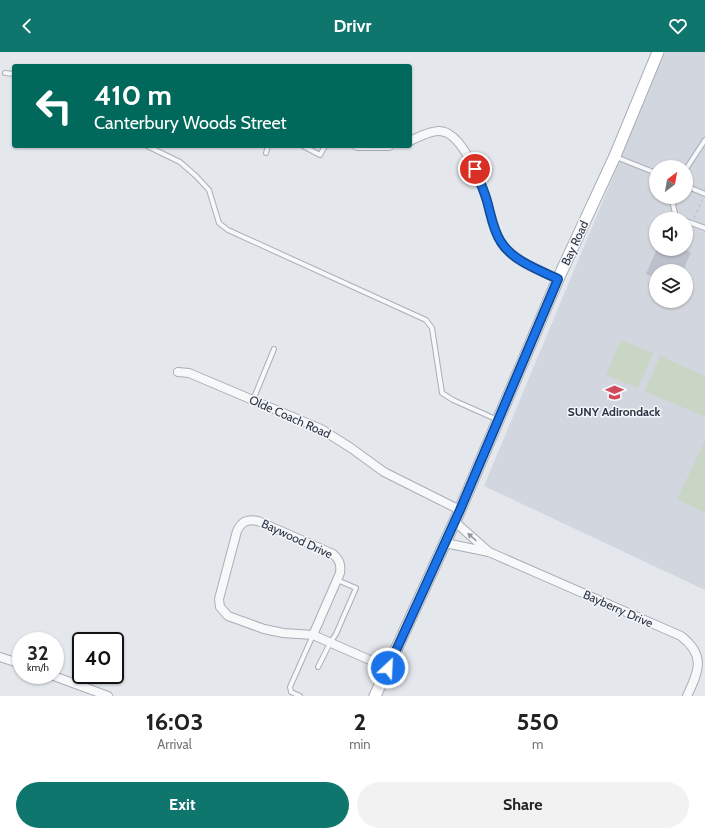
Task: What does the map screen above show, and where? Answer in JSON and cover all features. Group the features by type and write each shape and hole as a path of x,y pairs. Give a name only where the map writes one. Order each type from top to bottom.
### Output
{"street":[{"name":"Bay Road","path":"375,696 460,510 558,279 615,156 658,52"},
{"path":"412,140 438,130 444,132 457,141 475,169 486,199 494,228 501,243 510,253 522,261 558,279"},
{"name":"Olde Coach Road","path":"178,372 189,374 321,429 351,448 384,472 460,510"},
{"name":"Baywood Drive","path":"313,635 340,573 338,558 333,554 258,521 245,521 240,524 219,599 220,607 228,616 283,633 313,635 388,668"},
{"name":"Bayberry Drive","path":"454,521 489,552"},
{"name":"Bayberry Drive","path":"445,543 489,552 681,636 691,642 698,649 702,659 700,670 687,696"},
{"path":"0,657 12,661"},
{"path":"64,680 108,696"}],"lane":[{"path":"5,73 12,74"},
{"path":"692,160 705,140"},
{"path":"152,148 180,162 196,176 208,190 219,223 228,230 426,320 432,328 442,393 453,400 498,420"},
{"path":"266,153 267,148"},
{"path":"306,148 320,155 324,148"},
{"path":"615,156 649,170"},
{"path":"693,190 704,195"},
{"path":"693,224 705,228"},
{"path":"253,400 274,349"},
{"path":"318,667 336,634 356,588 337,580"},
{"path":"300,696 291,692 290,687 313,635"}],"path":[{"path":"693,222 704,195"}],"shaded area":[{"name":"SUNY Adirondack","path":"665,52 705,52 705,590 484,486"}],"green space":[{"path":"621,340 653,353 638,388 606,375"},
{"path":"660,356 705,376 705,417 645,391"},
{"path":"705,441 705,513 677,499"}],"building":[{"path":"654,256 689,256 686,264 650,264"},
{"path":"649,267 649,275 646,274"}],"place":[{"name":"SUNY Adirondack","path":"614,393"}],"route":[{"path":"388,668 460,510 558,279 522,261 510,253 501,243 494,228 486,199 475,169"}]}
